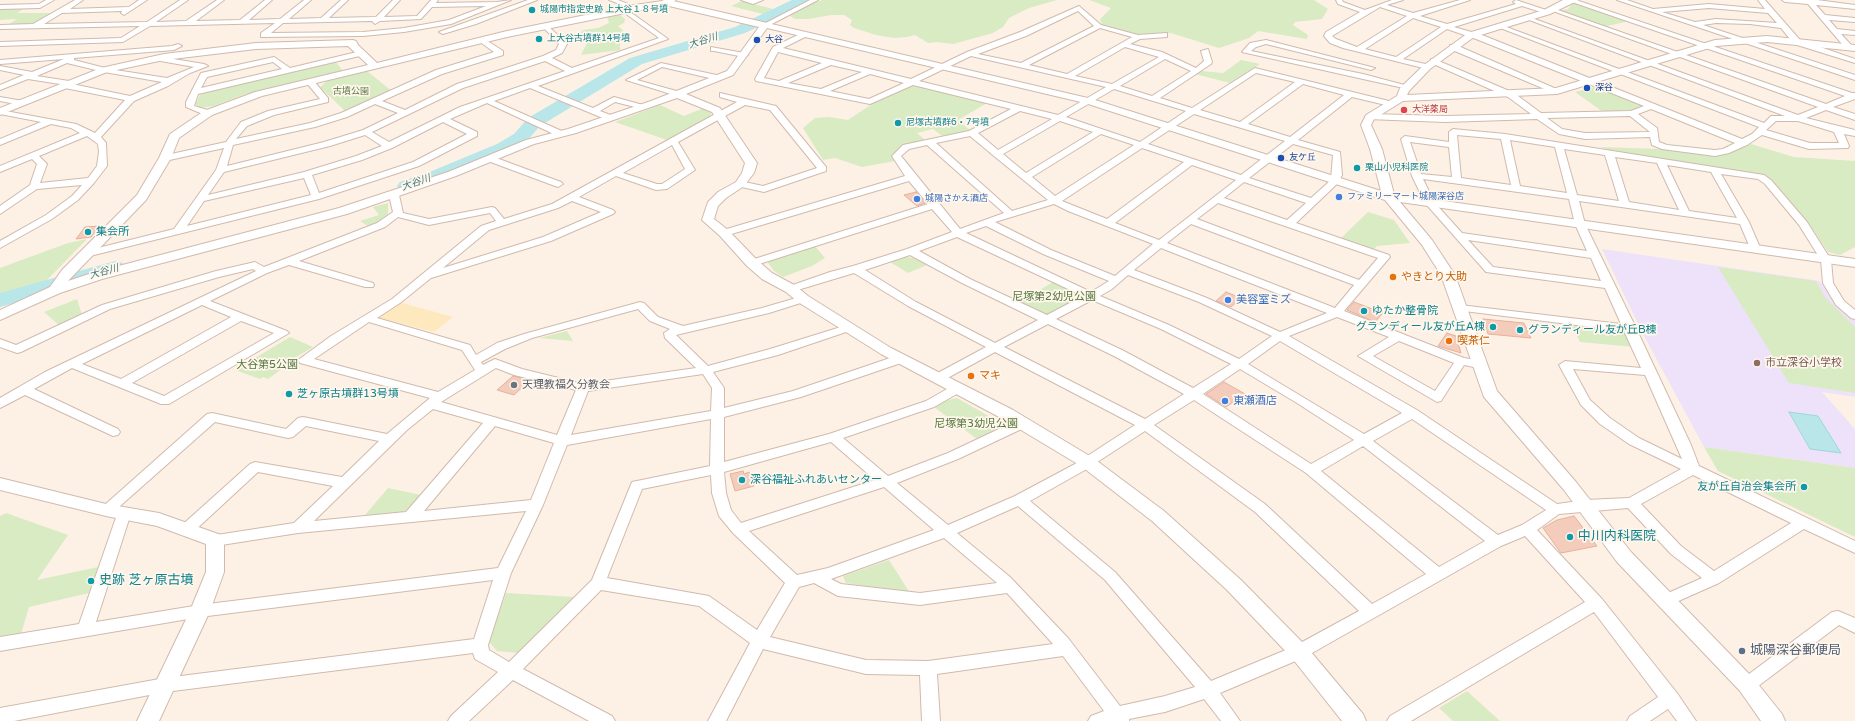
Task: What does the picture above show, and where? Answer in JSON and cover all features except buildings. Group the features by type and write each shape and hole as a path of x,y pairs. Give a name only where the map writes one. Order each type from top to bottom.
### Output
{"street":[{"path":"0,2 5,0"},
{"path":"0,7 40,6 51,0"},
{"path":"34,27 80,0"},
{"path":"105,25 144,0"},
{"path":"0,44 124,40 185,0"},
{"path":"188,23 221,0"},
{"path":"240,23 269,0"},
{"path":"308,0 264,35 363,34 431,26 451,22 508,0"},
{"path":"322,21 345,0"},
{"path":"356,43 397,0"},
{"path":"437,33 474,23 534,0"},
{"path":"612,0 635,8"},
{"path":"744,0 753,2 760,0"},
{"path":"0,316 60,283 97,276 343,211 394,195 491,159 530,142 561,134 610,118 677,94 730,73 744,55 758,25 815,0"},
{"path":"1339,0 1340,3 1365,12"},
{"path":"1400,0 1380,5 1365,12 1328,36 1337,43 1359,49 1398,59 1431,64 1511,95 1559,131 1585,136 1653,134"},
{"path":"1359,49 1411,16 1467,0"},
{"path":"1511,0 1550,11 1678,54 1855,117"},
{"path":"1572,0 1854,96"},
{"path":"1401,98 1408,87 1431,64 1471,35 1550,11 1566,2 1575,0"},
{"path":"1620,0 1855,78"},
{"path":"1761,0 1797,42 1855,61"},
{"path":"1785,0 1813,1 1855,7"},
{"path":"60,283 142,197 165,158 174,136 208,113 259,94 483,40 669,1 758,25 1088,101 1335,181 1390,197 1855,263"},
{"path":"1813,1 1822,17 1852,48"},
{"path":"0,27 377,20 419,18 433,3 498,4"},
{"path":"1398,59 1430,36 1446,27 1523,4"},
{"path":"1380,5 1471,35 1744,142"},
{"path":"1650,11 1709,6 1770,11"},
{"path":"802,35 776,49 759,79 870,102 940,67 1023,34 1079,8 1099,26 1138,37 1164,35"},
{"path":"61,11 130,9"},
{"path":"202,199 307,174 389,146 463,109 486,100 664,39 624,10"},
{"path":"1822,17 1855,20"},
{"path":"1527,18 1798,118 1838,130 1855,133"},
{"path":"1694,25 1716,22 1750,22 1782,26"},
{"path":"221,170 327,144 366,132 460,86 546,58 559,51 563,44 546,26"},
{"path":"1024,65 1099,26"},
{"path":"1499,26 1809,146 1845,146 1838,130"},
{"path":"1835,32 1855,33"},
{"path":"1070,75 1138,37"},
{"path":"1774,721 1747,685 1624,557 1586,505 1490,393 1470,363 1460,308 1448,275 1427,244 1390,197 1376,149 1366,125 1370,117 1401,98 1511,95 1557,92 1706,46 1740,40 1767,39 1852,48"},
{"path":"165,158 312,125 344,115 377,102 439,72 500,53 483,40"},
{"path":"1363,76 1371,68 1266,42 1253,45 1246,52 1363,76 1408,87"},
{"path":"356,43 361,53 375,66"},
{"path":"0,112 66,84 105,70 131,63 158,58 256,46 356,43"},
{"path":"1125,45 1164,57 1197,71"},
{"path":"0,62 84,54 174,48 178,46"},
{"path":"1453,47 1557,92"},
{"path":"714,49 744,55"},
{"path":"776,49 1060,118 1312,202"},
{"path":"1154,98 1197,71 1208,62 1205,51"},
{"path":"118,52 128,57 131,63"},
{"path":"196,92 361,53"},
{"path":"0,88 84,54"},
{"path":"970,54 1070,75 1115,87 1337,154 1337,175 1335,181 1289,224"},
{"path":"997,154 1115,87 1164,57"},
{"path":"0,169 92,135 132,99 165,84 187,71 204,66 158,58"},
{"path":"546,58 571,72"},
{"path":"794,582 738,529 724,512 719,493 717,469 718,388 706,370 671,338 670,333 765,311 834,274 856,270 912,251 986,222 1055,201 1273,58"},
{"path":"208,113 190,107 190,102 204,75 274,59 288,70"},
{"path":"67,61 105,70 168,81"},
{"path":"780,83 830,62"},
{"path":"718,78 661,65 630,80 677,94 716,110 751,162 748,173 740,184 722,195 712,205 708,220 724,233 752,263 767,276 848,328 900,359 1023,423 1087,462 1158,516 1234,585 1299,652 1355,721"},
{"path":"0,68 132,99"},
{"path":"1255,70 1352,93 1390,104"},
{"path":"822,92 869,72"},
{"path":"1242,125 1302,81"},
{"path":"178,231 221,170 229,144 237,131 244,124 271,113 324,100 310,82"},
{"path":"530,85 610,118"},
{"path":"938,378 1108,287 1159,244 1352,93"},
{"path":"723,95 744,102 774,108 823,169 764,189 740,184"},
{"path":"1632,113 1654,130 1653,134 1655,144 1665,148 1715,153 1726,151 1744,142 1774,118 1798,118 1825,106 1854,96"},
{"path":"0,99 20,103"},
{"path":"486,100 561,134"},
{"path":"594,111 614,100 640,107"},
{"path":"377,102 405,113"},
{"path":"744,102 555,206 485,228 396,301 335,338 304,360 436,400 492,421 562,441 718,414 797,394 900,359"},
{"path":"1370,117 1445,119 1540,117 1632,113 1651,106"},
{"path":"1019,108 972,133 906,147 896,156 911,177 958,233 1092,296 1165,327 1240,364 1364,440 1496,542"},
{"path":"0,112 73,126 92,135 102,143 103,152 102,166 91,181 75,198 49,217 0,245"},
{"path":"86,254 316,197 378,178 416,164 474,134 443,119"},
{"path":"0,142 51,122"},
{"path":"1026,177 1100,131"},
{"path":"366,132 389,146"},
{"path":"1457,180 1453,132 1609,153 1715,171 1761,177 1768,182 1803,224 1826,260 1828,283 1840,303 1855,316"},
{"path":"972,133 1055,201 1159,244 1398,337 1470,363"},
{"path":"1505,138 1516,188"},
{"path":"1454,145 1405,139 1417,176 1430,203 1490,270 1609,285"},
{"path":"615,173 656,187 664,187 690,170 673,140"},
{"path":"928,142 1010,214"},
{"path":"1559,146 1580,224 1684,445 1693,469"},
{"path":"1609,153 1625,205"},
{"path":"34,156 42,164 34,186"},
{"path":"491,159 558,184"},
{"path":"1108,223 1190,161"},
{"path":"1661,162 1686,214"},
{"path":"1715,171 1744,222 1756,250"},
{"path":"307,174 316,197"},
{"path":"1417,176 1516,188 1573,198 1744,222"},
{"path":"724,233 911,177"},
{"path":"0,211 34,186 91,181"},
{"path":"0,404 23,389 72,364 263,270 381,225 398,213 394,195"},
{"path":"425,276 547,239 610,212 571,197"},
{"path":"717,721 759,641 794,582 830,573 947,531 1020,500 1087,462 1240,364 1280,336 1336,313 1385,257 1217,199"},
{"path":"752,263 934,205"},
{"path":"396,214 429,222 492,210 501,222"},
{"path":"1190,220 1361,284"},
{"path":"986,222 1047,252 1116,280"},
{"path":"1458,235 1594,255"},
{"path":"912,251 966,281 1118,353 1194,394 1311,470 1437,574"},
{"path":"288,261 369,285"},
{"path":"0,343 17,349 106,307 247,266 254,265 263,270"},
{"path":"856,270 912,304 1145,425 1260,508 1370,612"},
{"path":"1127,271 1203,300 1280,336 1412,413 1554,510"},
{"path":"72,364 165,402 283,333 201,301"},
{"path":"298,528 389,439 501,346 528,336 640,305 654,319 682,330"},
{"path":"1460,308 1630,328"},
{"path":"121,384 241,316"},
{"path":"368,319 466,348 478,366"},
{"path":"478,366 495,363 518,372 583,388 706,370 774,352 848,328"},
{"path":"1398,337 1364,356 1437,398 1470,363"},
{"path":"1650,372 1565,365 1585,402 1605,421 1634,441 1855,547"},
{"path":"583,388 536,505 503,573 480,645 481,654 604,721"},
{"path":"457,721 511,671 598,583 637,485 717,469 833,437 930,404 958,388"},
{"path":"23,389 113,432"},
{"path":"1311,470 1412,413"},
{"path":"106,510 212,417 288,434 303,421 389,439"},
{"path":"410,517 492,421"},
{"path":"738,529 888,482 953,456 1023,423"},
{"path":"833,437 947,531 1010,587 1066,649 1119,717"},
{"path":"186,530 255,467 345,482"},
{"path":"1097,721 1119,717 1166,704 1208,690 1299,652 1496,542 1527,529 1548,516 1554,510 1586,505 1631,503 1693,469"},
{"path":"2,486 106,510 159,520 215,540 298,528 536,505"},
{"path":"1020,500 1110,576 1208,690 1231,721"},
{"path":"1631,503 1676,550 1714,579"},
{"path":"85,630 124,513"},
{"path":"1665,601 1714,579 1803,522"},
{"path":"1527,529 1596,603 1688,721"},
{"path":"148,721 200,611 215,572 215,540"},
{"path":"0,644 200,611 503,573"},
{"path":"816,577 838,590 920,599 1010,587"},
{"path":"598,583 703,600 759,641 866,667 928,668 1066,649"},
{"path":"1396,721 1596,603"},
{"path":"1747,685 1838,617 1855,626"},
{"path":"0,716 165,685 480,645"},
{"path":"928,668 930,721"},
{"path":"1636,721 1671,698"}],"shaded area":[{"name":"市立深谷小学校","path":"1602,249 1820,281 1831,298 1855,321 1855,397 1822,392 1855,429 1855,468 1704,447 1643,334"}],"green space":[{"path":"822,0 1057,0 1029,8 1009,18 1003,27 993,33 953,44 937,42 928,43 915,35 894,38 876,35 854,28 850,25 852,20 844,15 832,15 808,19 795,19 790,16 806,6"},
{"path":"1089,0 1314,0 1328,9 1322,19 1295,22 1293,25 1308,35 1307,39 1258,31 1249,38 1219,48 1171,33 1139,35 1102,25 1100,19 1111,8"},
{"path":"742,1 777,10 767,15 731,6"},
{"path":"1573,3 1629,21 1603,27 1562,10 1568,9"},
{"path":"26,7 17,13 54,13 35,24 28,26 6,26 17,19 0,20 0,8"},
{"path":"620,15 625,19 624,23 618,26 626,33 620,42 620,50 581,55 588,41 580,33 583,30 598,28 609,23 607,17"},
{"path":"1241,60 1260,64 1230,83 1195,74 1201,71 1223,73"},
{"path":"335,61 343,71 246,94 213,106 201,108 195,105 200,95 205,92"},
{"name":"古墳公園","path":"367,71 393,92 346,112 320,87 327,81"},
{"path":"911,84 987,103 958,120 970,130 942,136 933,129 917,133 925,140 904,146 891,155 895,161 862,167 835,158 823,160 803,128 815,118 829,117 848,120 872,104"},
{"path":"1595,87 1603,88 1643,106 1628,111 1603,112 1575,92"},
{"path":"660,105 684,116 704,108 711,113 710,116 667,140 615,122"},
{"path":"1751,144 1794,157 1855,161 1855,247 1840,255 1828,252 1808,222 1773,181 1763,175 1608,150 1601,147 1661,149 1721,155"},
{"path":"388,203 388,214 380,221 368,226 360,221 379,215 373,207"},
{"path":"1368,212 1394,220 1410,243 1377,246 1373,250 1340,239"},
{"path":"87,239 46,281 0,295 0,268 68,243"},
{"path":"814,245 825,258 812,266 783,277 774,271 766,260"},
{"path":"906,257 913,258 927,265 908,273 890,262"},
{"path":"1718,267 1816,281 1825,297 1855,327 1855,393 1789,383"},
{"name":"尼塚第2幼児公園","path":"1055,281 1086,295 1044,316 1017,303"},
{"path":"77,299 82,315 59,325 44,312"},
{"path":"1570,323 1626,329 1634,347 1580,342"},
{"path":"567,331 573,341 539,338"},
{"name":"大谷第5公園","path":"290,337 313,347 291,360 292,362 268,379 263,377 260,379 235,370"},
{"name":"尼塚第3幼児公園","path":"957,398 999,422 999,430 977,439 934,407 948,400"},
{"path":"1704,447 1855,468 1855,537 1718,471"},
{"path":"388,488 421,495 403,513 365,515"},
{"path":"6,513 68,535 37,580 98,567 89,593 29,607 21,634 0,637 0,516"},
{"path":"889,560 910,593 846,583 843,576"},
{"path":"506,593 574,597 518,653 497,651 489,642"},
{"path":"1467,691 1500,721 1453,721 1439,708"}],"sand":[{"path":"399,302 453,317 434,332 380,318"}],"water":[{"path":"1789,412 1818,416 1841,453 1810,449"}],"waterway":[{"name":"大谷川","path":"407,186 439,175 504,148 520,138 534,122 636,61 740,30 803,0"},
{"name":"大谷川","path":"0,300 115,268"}],"place":[{"name":"城陽市指定史跡 上大谷１８号墳","path":"532,10"},
{"name":"上大谷古墳群14号墳","path":"539,39"},
{"name":"大谷","path":"757,40"},
{"name":"深谷","path":"1587,88"},
{"name":"大洋薬局","path":"1404,110"},
{"name":"尼塚古墳群6・7号墳","path":"898,123"},
{"name":"友ケ丘","path":"1281,158"},
{"name":"栗山小児科医院","path":"1357,168"},
{"name":"ファミリーマート城陽深谷店","path":"1339,197"},
{"name":"城陽さかえ酒店","path":"917,199"},
{"name":"集会所","path":"88,232"},
{"name":"やきとり大助","path":"1393,277"},
{"name":"美容室ミズ","path":"1228,300"},
{"name":"ゆたか整骨院","path":"1364,311"},
{"name":"グランディール友が丘A棟","path":"1493,327"},
{"name":"グランディール友が丘B棟","path":"1520,330"},
{"name":"喫茶仁","path":"1449,341"},
{"name":"市立深谷小学校","path":"1757,363"},
{"name":"マキ","path":"971,376"},
{"name":"天理教福久分教会","path":"514,385"},
{"name":"芝ヶ原古墳群13号墳","path":"289,394"},
{"name":"東瀬酒店","path":"1225,401"},
{"name":"深谷福祉ふれあいセンター","path":"742,480"},
{"name":"友が丘自治会集会所","path":"1804,487"},
{"name":"中川内科医院","path":"1570,537"},
{"name":"史跡 芝ヶ原古墳","path":"91,581"},
{"name":"城陽深谷郵便局","path":"1742,651"}]}
